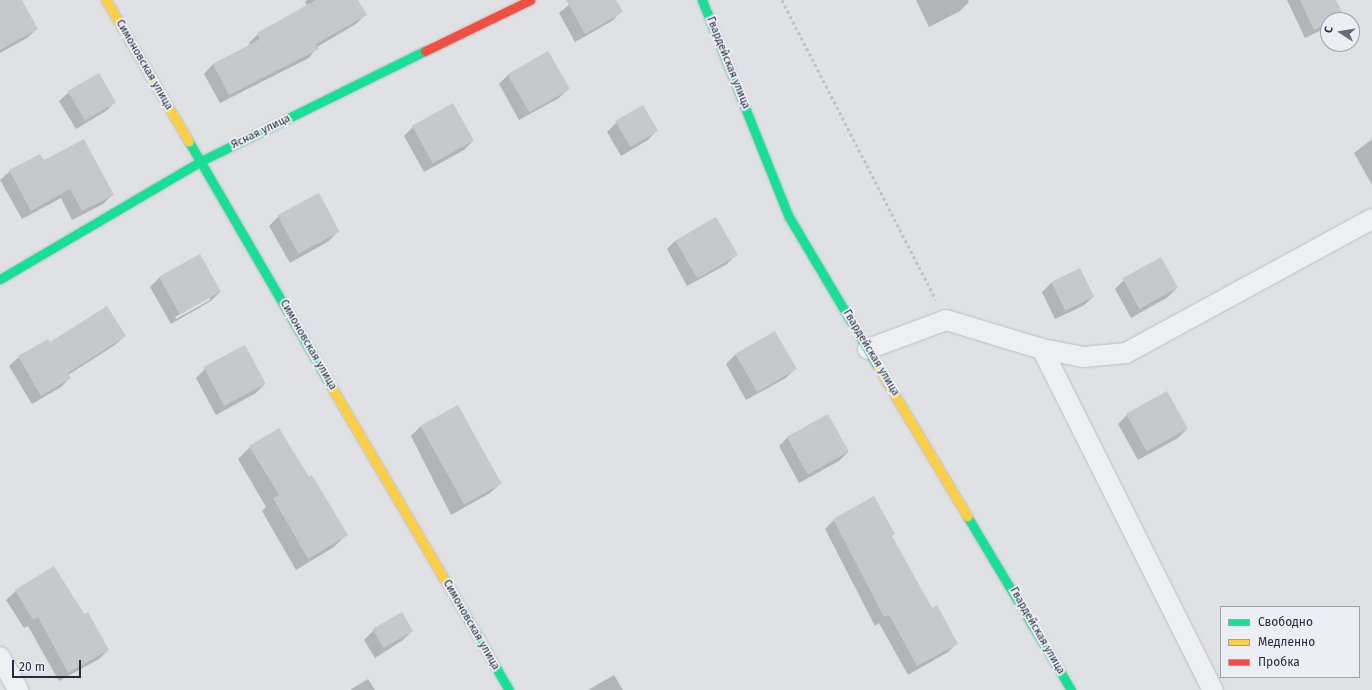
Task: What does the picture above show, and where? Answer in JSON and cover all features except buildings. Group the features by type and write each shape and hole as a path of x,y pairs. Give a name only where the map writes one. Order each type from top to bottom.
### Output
{"street":[{"name":"Симоновская улица","path":"106,0 509,690"},
{"name":"Ясная улица","path":"0,280 201,162 530,0"},
{"name":"Гвардейская улица","path":"702,0 789,217 1071,690"},
{"path":"868,349 946,320 1042,349 1084,357 1126,354 1372,219"},
{"path":"1042,349 1213,690"},
{"path":"0,657 18,690"}],"path":[{"path":"782,0 946,320"}],"traffic: fast":[{"path":"702,0 789,217 878,367"},
{"path":"0,279 201,161 425,51"},
{"path":"189,142 331,386"},
{"path":"967,516 1071,690"},
{"path":"456,599 509,690"}],"traffic: slow":[{"path":"106,0 189,142"},
{"path":"878,367 967,516"},
{"path":"331,386 456,599"}],"traffic: jam":[{"path":"425,51 530,0"}]}
